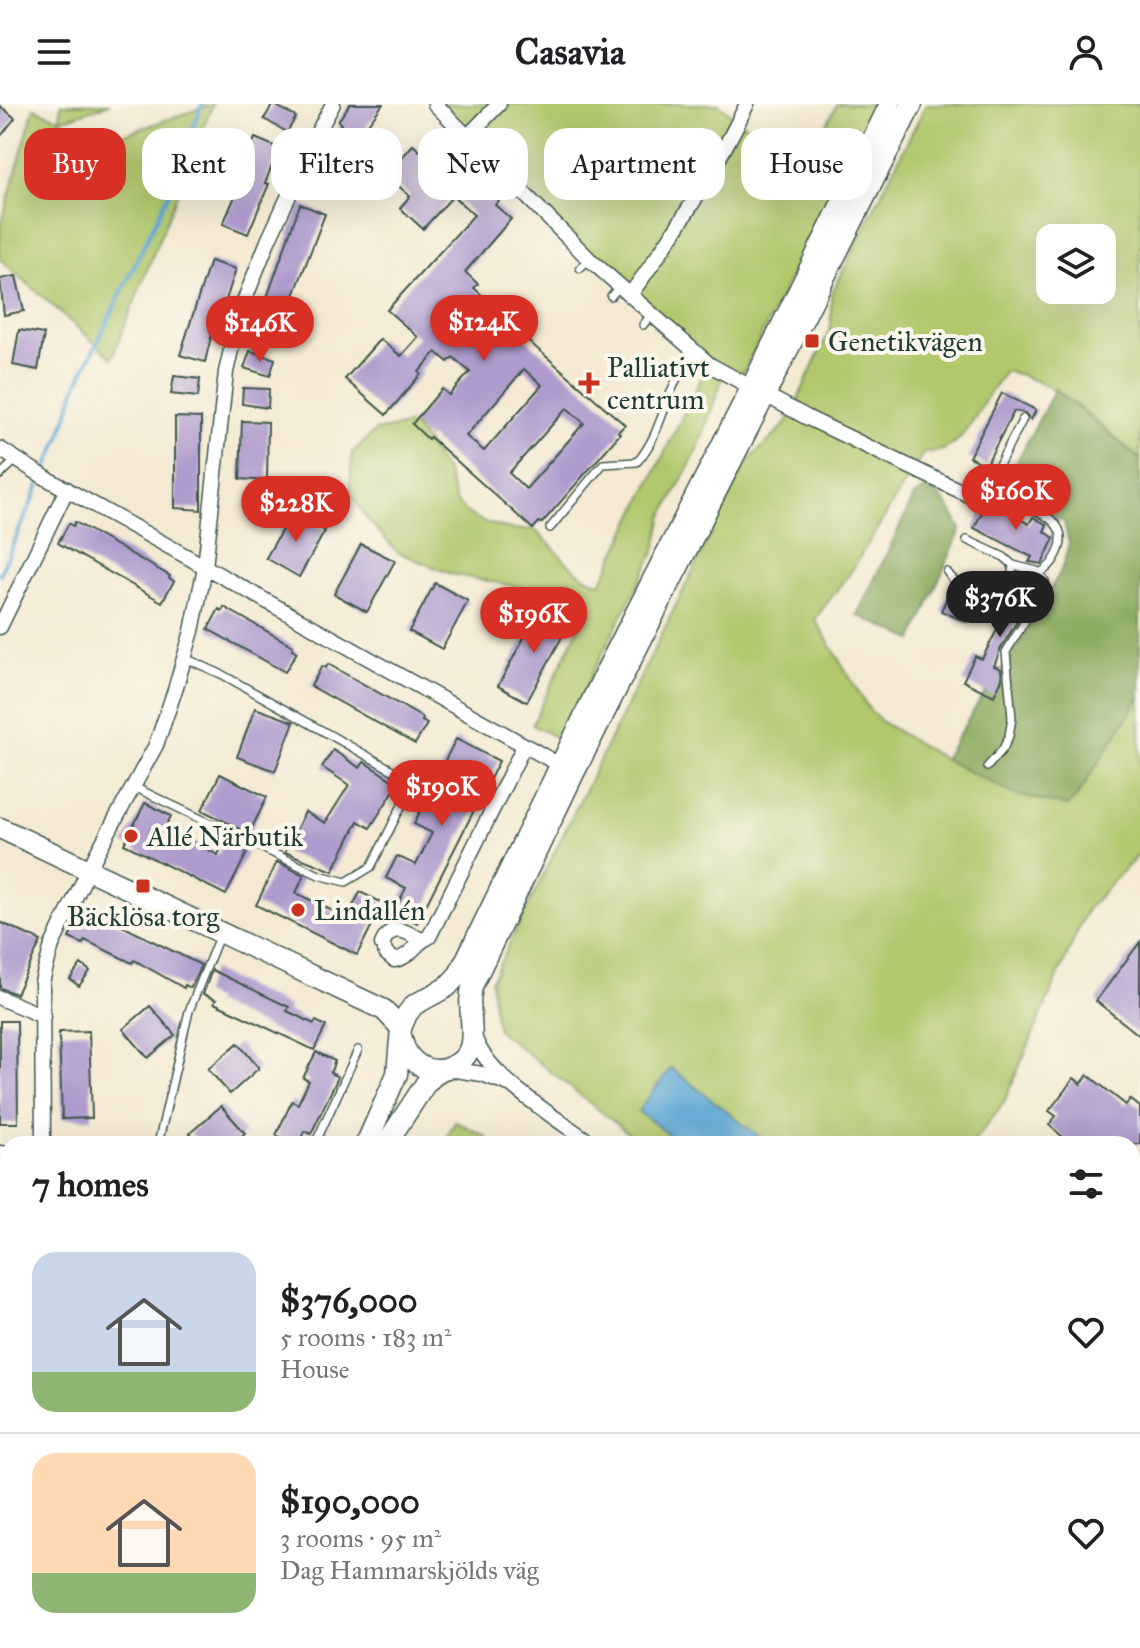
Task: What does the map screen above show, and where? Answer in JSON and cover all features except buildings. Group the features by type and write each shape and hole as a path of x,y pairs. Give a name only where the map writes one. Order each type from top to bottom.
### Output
{"main road":[{"path":"758,392 890,104"},
{"path":"370,1136 397,1074 401,1032 407,1014 420,1002 447,987 459,974 567,770 758,392 912,104"},
{"path":"391,1136 426,1083 468,1054 472,1026 470,991 567,770"},
{"path":"0,828 85,878 221,932 384,1010 401,1032 404,1048 411,1058 421,1066 444,1069"},
{"path":"384,1010 438,998 454,1002 464,1009 472,1026"}],"street":[{"path":"43,1136 42,982 52,945 156,745 185,658 205,567 226,372 239,314 268,241 333,104"},
{"path":"435,104 460,128"},
{"path":"476,128 499,104"},
{"path":"620,293 666,247 747,104"},
{"path":"527,200 585,263 648,320 710,365 758,392 977,499"},
{"path":"0,449 42,476 567,770"},
{"path":"0,627 67,489"},
{"path":"421,940 429,937 524,746"},
{"path":"0,998 43,1016"},
{"path":"472,1026 477,1046 511,1084 581,1136"},
{"path":"444,1069 482,1074 511,1084"}],"lane":[{"path":"550,528 603,464 637,462 645,453 671,385 695,352"},
{"path":"977,499 1023,419"},
{"path":"0,475 16,460"},
{"path":"987,484 1001,495 1049,518 1059,528 1062,540 1058,553 1047,570 1039,573"},
{"path":"967,540 1004,557 1013,565 1039,573 1045,581 1045,588 1006,652 1012,718 1003,749 987,767"},
{"path":"947,572 958,585 994,602 1006,587 1013,565"},
{"path":"133,787 319,875 346,882 371,867 407,795 410,782 405,777 223,675 185,658"},
{"path":"160,1136 189,1011 221,932"},
{"path":"319,1136 358,1050"}],"green space":[{"path":"61,104 110,104 61,120 61,128 28,128 34,108 60,119"},
{"path":"213,104 203,128 143,128"},
{"path":"435,104 718,104 749,128 741,128 741,200 828,200 744,371 724,374 697,451 663,516 655,551 559,739 532,725 579,627 565,601 536,590 451,574 397,552 368,520 350,492 352,453 375,431 412,424 445,470 456,500 465,511 493,525 533,529 572,567 601,583 710,365 528,192 528,128 460,128"},
{"path":"837,104 875,104 863,128 825,128"},
{"path":"926,104 1140,104 1140,459 1078,406 1044,385 1006,371 957,441 943,450 924,452 850,573 815,619 868,708 882,722 944,759 1075,799 1140,697 1140,853 1087,909 1004,1102 978,1136 632,1136 499,1031 495,1019 491,981 746,463 787,423 831,327 831,295"},
{"path":"142,128 142,200 175,200 112,358 0,259 0,228 24,143 24,200 126,200 126,134"},
{"path":"1055,389 1140,459 1140,697 1075,799 1067,806 1016,795 944,759 1020,643 1063,567 1069,543 1064,522 1033,504 1007,480"},
{"path":"927,488 939,496 961,529 913,640 857,615 915,495"},
{"path":"455,1121 485,1136 447,1136"}],"water":[{"path":"671,1068 759,1136 671,1136 638,1111"}],"waterway":[{"path":"45,473 76,387 169,193 202,104"},
{"path":"0,574 41,481"}],"place":[{"name":"Genetikvägen","path":"812,341"},
{"name":"Palliativt centrum","path":"589,383"},
{"name":"Allé Närbutik","path":"131,836"},
{"name":"Bäcklösa torg","path":"143,886"},
{"name":"Lindallén","path":"298,910"}]}
